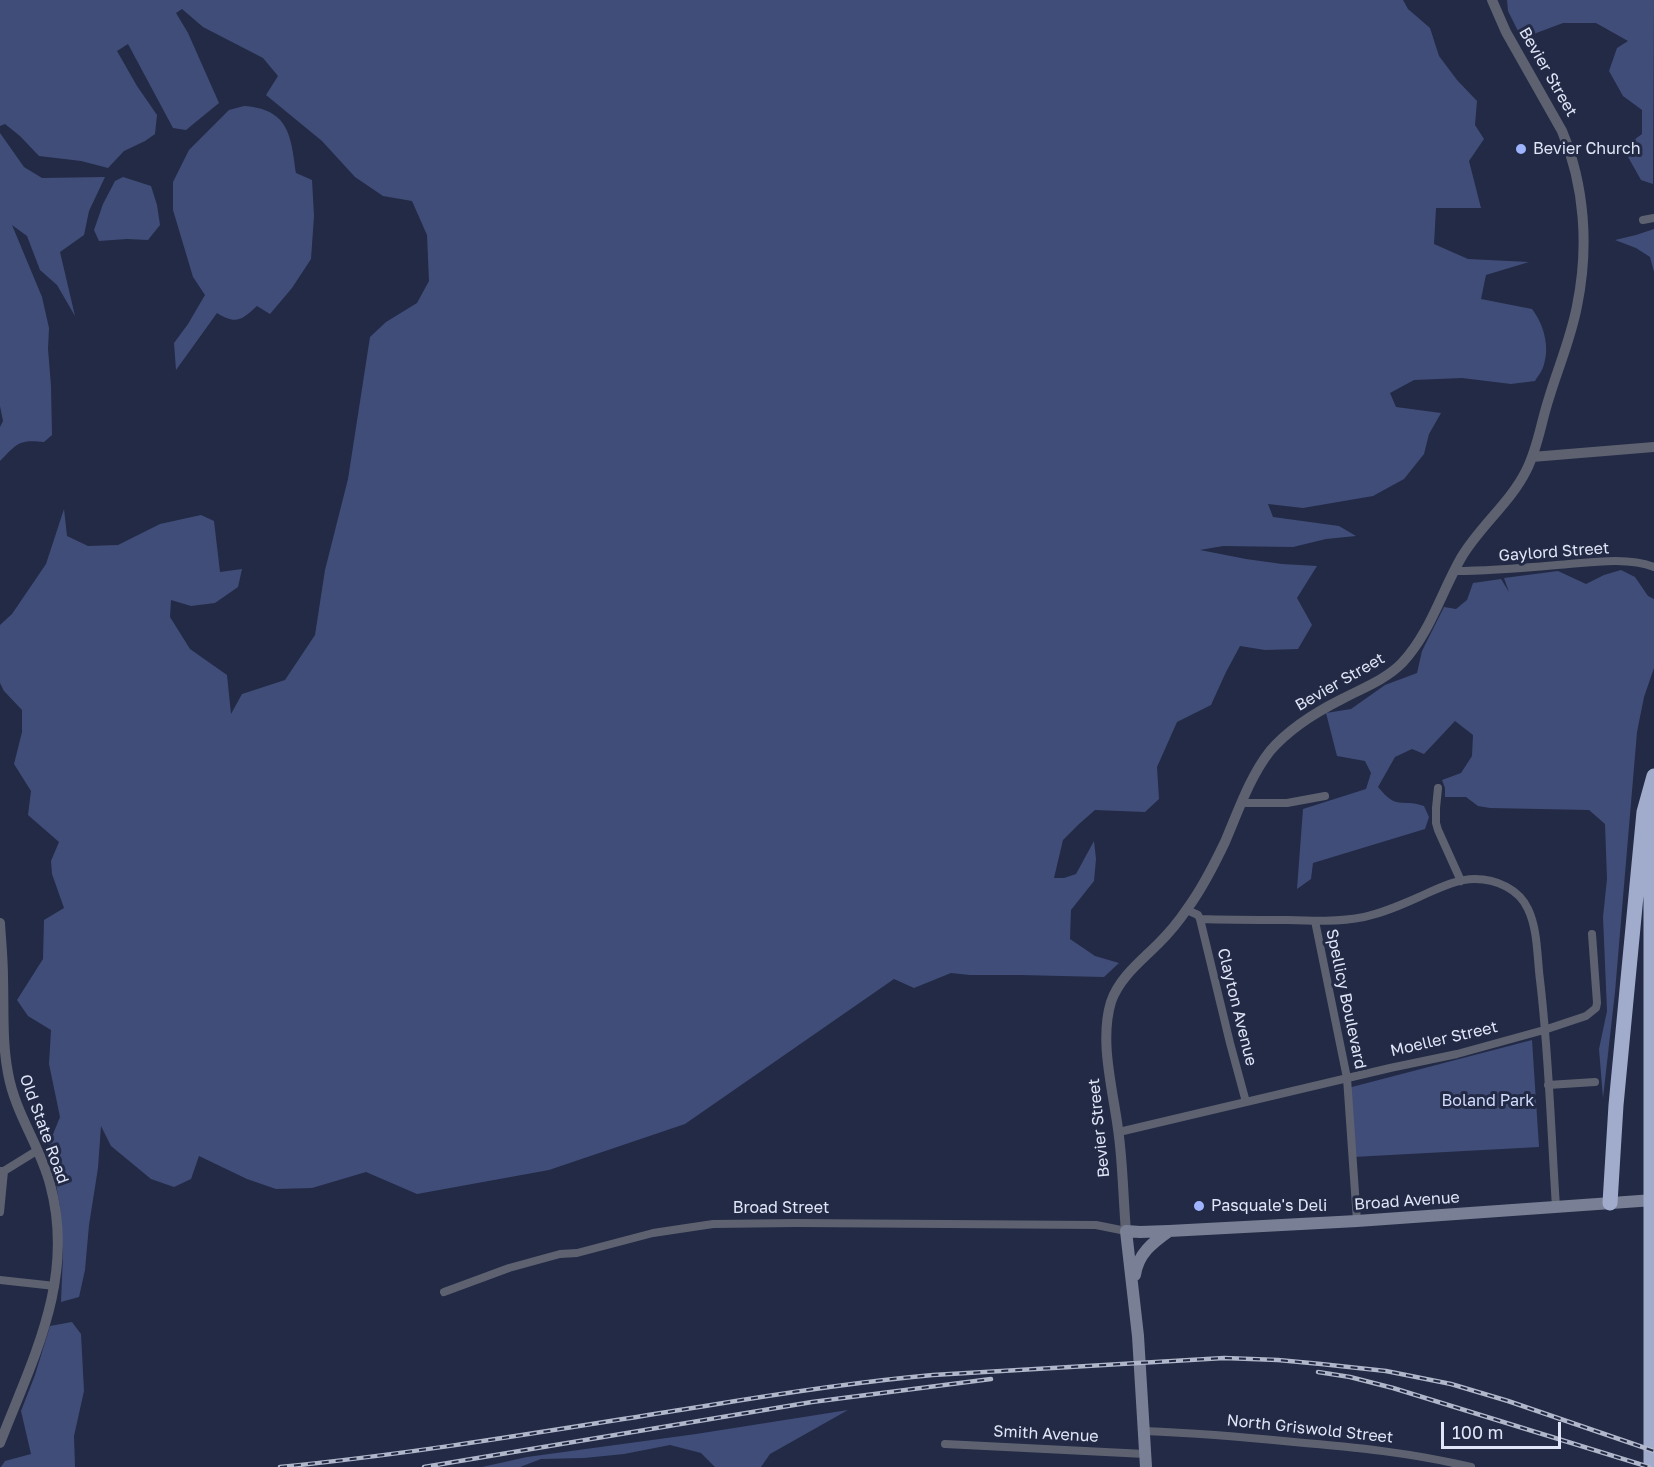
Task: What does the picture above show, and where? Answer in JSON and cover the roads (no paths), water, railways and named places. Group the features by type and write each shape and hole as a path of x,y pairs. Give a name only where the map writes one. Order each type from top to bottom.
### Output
{"highway":[{"path":"1611,1203 1616,1105 1644,812 1654,776"},
{"path":"1652,1467 1651,869 1654,801"}],"main road":[{"name":"Broad Avenue","path":"1126,1231 1169,1232 1357,1221 1654,1200"},
{"name":"Bevier Street","path":"1126,1231 1138,1336 1146,1467"},
{"path":"1134,1291 1136,1270 1143,1253 1156,1240 1169,1232"}],"street":[{"name":"Bevier Street","path":"1126,1231 1119,1132 1107,1044 1106,1025 1111,1000 1121,982 1162,940 1187,910 1219,855 1258,768 1278,742 1331,705 1382,679 1399,666 1418,643 1468,548 1525,473 1532,457 1577,306 1583,252 1583,220 1575,168 1562,131 1506,32 1492,0"},
{"path":"1642,220 1654,218"},
{"path":"1532,457 1654,447"},
{"name":"Gaylord Street","path":"1455,571 1486,571 1608,562 1634,562 1654,567"},
{"path":"1438,788 1436,823 1461,881"},
{"path":"1242,803 1287,803 1325,796"},
{"name":"Spellicy Boulevard","path":"1357,1221 1347,1078 1315,921 1361,917 1378,913 1441,887 1474,879 1507,886 1522,899 1528,908 1534,926 1544,1030 1556,1207"},
{"path":"1187,910 1198,915 1200,919 1315,921"},
{"name":"Clayton Avenue","path":"1200,919 1246,1102"},
{"name":"Old State Road","path":"0,923 4,1075 51,1185 58,1224 55,1286 48,1316 0,1443"},
{"name":"Moeller Street","path":"1119,1132 1457,1054 1586,1016 1596,1008 1597,1003 1592,934"},
{"path":"1548,1085 1594,1082"},
{"path":"0,1212 2,1171 38,1150"},
{"name":"Broad Street","path":"444,1292 509,1268 551,1257 577,1253 653,1233 713,1224 1096,1225 1126,1231"},
{"path":"0,1280 55,1286"},
{"name":"North Griswold Street","path":"1144,1431 1202,1433 1364,1448 1421,1456 1471,1467"},
{"name":"Smith Avenue","path":"945,1444 1145,1454"}],"railway":[{"path":"280,1467 438,1448 874,1381 933,1375 1224,1358 1278,1360 1386,1371 1451,1384 1654,1451"},
{"path":"1318,1372 1393,1388 1649,1467"},
{"path":"424,1467 812,1402 991,1379"}],"place":[{"name":"Bevier Church","path":"1521,149"},
{"name":"Pasquale's Deli","path":"1199,1206"}],"park label":[{"name":"Boland Park","path":"1488,1101"}]}
